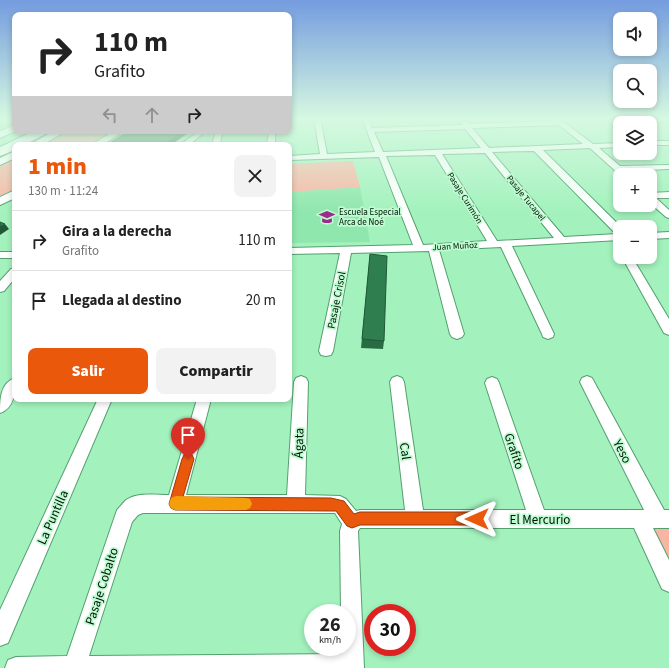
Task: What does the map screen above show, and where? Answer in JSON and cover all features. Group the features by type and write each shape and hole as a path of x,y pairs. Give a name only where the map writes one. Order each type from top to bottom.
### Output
{"highway":[{"path":"0,153 11,149"}],"main road":[{"path":"0,162 12,156"}],"street":[{"path":"323,149 324,157"},
{"path":"377,149 381,154 418,248"},
{"path":"292,158 507,149"},
{"path":"537,149 613,231"},
{"path":"594,149 616,168"},
{"name":"Pasaje Tucapel","path":"487,150 561,240"},
{"name":"Pasaje Curimón","path":"436,152 499,244 548,334"},
{"path":"657,168 669,167"},
{"path":"0,202 12,195"},
{"path":"657,196 669,195"},
{"path":"657,204 669,215"},
{"path":"657,236 669,235"},
{"name":"Juan Muñoz","path":"292,251 418,248 613,238"},
{"path":"433,247 457,334"},
{"name":"Pasaje Crisol","path":"326,351 346,250"},
{"path":"0,255 12,255"},
{"path":"631,264 669,330"},
{"path":"0,288 12,274"},
{"name":"Ágata","path":"296,504 301,382"},
{"name":"Cal","path":"397,382 415,519"},
{"name":"Yeso","path":"587,382 664,519"},
{"name":"Grafito","path":"492,383 538,519"},
{"path":"0,407 12,389"},
{"name":"La Puntilla","path":"0,634 104,402"},
{"path":"16,668 353,667 349,531 352,522 340,506 296,504 175,504 203,402"},
{"name":"Pasaje Cobalto","path":"74,668 124,517 132,507 138,504 175,504"},
{"name":"El Mercurio","path":"352,522 360,519 664,519"},
{"path":"639,519 669,582"}],"shaded area":[{"path":"12,160 12,190 0,197 0,166"},
{"path":"353,161 360,187 292,192 292,164"},
{"name":"Escuela Especial Arca de Noé","path":"360,187 370,242 292,243 292,192"},
{"path":"669,528 669,565 651,529"}],"building":[{"path":"0,222 5,224 0,227"},
{"path":"370,254 387,256 384,341 362,339"}],"slow traffic":[{"path":"176,502 175,504 246,504"}],"place":[{"name":"Escuela Especial Arca de Noé","path":"327,217"}],"route":[{"path":"188,459 175,504 331,504 340,506 352,522 356,519 477,519"}]}
